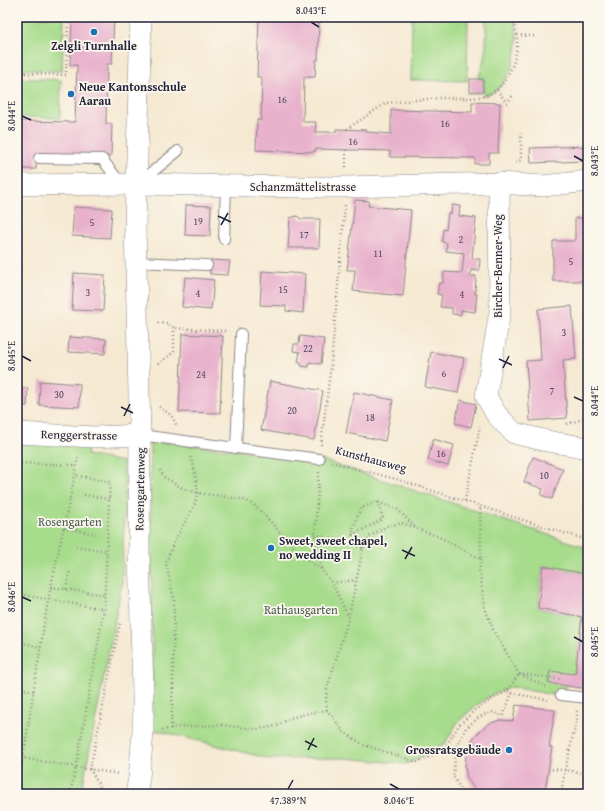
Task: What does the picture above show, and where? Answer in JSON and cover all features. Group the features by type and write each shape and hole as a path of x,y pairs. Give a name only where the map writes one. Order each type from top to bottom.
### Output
{"street":[{"name":"Rosengartenweg","path":"137,786 143,732 143,692 139,553 140,435 138,323 135,225 130,184 141,17"},
{"name":"Schanzmättelistrasse","path":"17,185 130,184 346,187 499,184 543,186 588,181"},
{"name":"Bircher-Benner-Weg","path":"499,184 500,312 486,396 496,414 514,433 547,441 588,448"},
{"name":"Renggerstrasse","path":"17,433 94,437 140,435"}],"lane":[{"path":"39,158 102,159 130,184 178,150"},
{"path":"224,239 226,186"},
{"path":"136,262 207,265"},
{"path":"236,448 241,334"},
{"name":"Kunsthausweg","path":"140,435 319,459"},
{"path":"562,695 588,698"}],"path":[{"path":"17,73 66,75 68,17"},
{"path":"347,129 386,103 438,98 473,98 485,96 497,90 505,80 513,65 517,49 517,35 514,17"},
{"path":"517,35 534,36"},
{"path":"497,90 507,103 513,95"},
{"path":"521,133 522,160"},
{"path":"321,569 315,535 319,459 331,364 346,187 346,150"},
{"path":"588,292 585,290 586,328 588,330"},
{"path":"138,323 168,324 174,328 236,331 241,334"},
{"path":"155,366 174,352 174,328"},
{"path":"154,403 171,415 185,441 194,467 198,493 194,506 174,542 166,563 174,600 171,729"},
{"path":"464,501 480,426"},
{"name":"Kunsthausweg","path":"319,459 396,479 588,540"},
{"path":"17,463 77,465 48,600 17,789"},
{"path":"158,468 164,477 182,488 198,493 242,499 254,505 301,555 321,569 332,583 348,616"},
{"path":"70,794 104,609 110,482 75,476"},
{"path":"84,495 109,499"},
{"path":"352,535 354,525 361,508 377,502 397,509 419,530"},
{"path":"352,535 383,519 377,502"},
{"path":"480,506 481,559 479,570 485,608 494,632 519,674 562,695"},
{"path":"481,559 439,537 402,523 387,526 369,537 363,548 348,616 327,689 326,710 344,732 364,746 416,762 443,751 459,724 476,710 507,691 519,674"},
{"path":"64,528 96,534"},
{"path":"315,535 345,541 363,548"},
{"path":"352,535 363,548"},
{"path":"76,546 107,551"},
{"path":"66,589 70,570"},
{"path":"332,583 356,580"},
{"path":"51,587 105,595"},
{"path":"17,594 104,609"},
{"path":"104,794 90,769 121,619"},
{"path":"17,642 41,646"},
{"path":"519,674 563,680"},
{"path":"17,688 34,690"},
{"path":"466,794 461,790 453,776 456,748 466,728 479,717 491,712 503,716 512,693 507,691"},
{"path":"143,732 221,725 257,728 277,726 290,718 326,710"},
{"path":"560,794 564,770 577,719"},
{"path":"17,757 90,769 137,786"},
{"path":"548,769 588,774"}],"green space":[{"path":"17,17 64,17 62,71 17,69"},
{"path":"412,17 468,17 467,81 411,80"},
{"path":"485,17 513,17 517,31 517,43 515,58 510,73 495,91 485,96 483,92 483,79 478,79 486,48"},
{"path":"17,78 61,80 60,118 17,117"},
{"name":"Rosengarten","path":"17,441 89,445 87,455 123,462 125,484 122,584 81,794 17,794"},
{"name":"Rathausgarten","path":"150,441 319,459 588,548 588,581 586,580 587,574 543,566 538,608 582,617 575,674 561,695 553,695 512,687 491,695 474,707 457,723 446,742 407,764 346,758 270,759 160,731 150,730 153,715"}],"building":[{"path":"72,17 114,17 112,64 107,64 106,124 112,124 111,156 36,155 36,169 17,169 17,149 21,149 22,121 75,122 77,65 70,65"},
{"path":"259,17 319,17 318,60 316,60 315,77 304,77 303,122 316,122 315,132 336,132 336,129 367,130 367,132 391,134 391,110 472,112 472,102 500,103 498,153 489,153 489,164 475,164 475,158 390,157 390,151 315,149 315,152 256,150 257,120 261,120 262,77 257,77"},
{"path":"470,79 483,79 483,92 470,92"},
{"path":"588,146 588,161 531,163 530,148"},
{"path":"355,200 369,201 368,206 411,210 403,296 353,291 355,270 347,270"},
{"path":"186,205 211,206 210,236 185,235"},
{"path":"452,205 460,206 459,216 476,218 472,258 480,259 479,271 471,270 470,276 476,276 475,294 477,294 475,312 461,310 461,315 452,314 452,308 440,307 442,295 437,294 439,283 443,283 444,272 462,273 464,253 446,251 447,243 442,242 443,229 446,230 448,213 451,214"},
{"path":"74,207 112,209 110,238 72,236"},
{"path":"297,216 301,219 320,219 319,248 288,248 290,218"},
{"path":"575,218 588,218 588,281 553,281 553,241 575,241"},
{"path":"211,260 230,261 228,275 210,274"},
{"path":"262,271 305,274 303,313 286,311 286,306 260,305"},
{"path":"74,273 105,275 103,311 72,310"},
{"path":"185,277 214,280 211,310 182,307"},
{"path":"572,306 576,359 563,360 567,418 530,421 526,361 541,360 538,309"},
{"path":"182,334 223,336 220,413 179,412"},
{"path":"300,336 324,339 321,364 309,362 309,367 301,366 301,362 298,362 300,352 293,351 294,344 299,344"},
{"path":"69,337 106,339 105,354 68,352"},
{"path":"431,352 464,358 458,393 425,387"},
{"path":"40,381 80,384 79,407 39,405"},
{"path":"270,381 323,391 314,440 261,430"},
{"path":"17,388 28,388 27,406 17,406"},
{"path":"354,392 393,400 385,441 346,433"},
{"path":"460,400 476,404 471,427 455,423"},
{"path":"433,439 454,445 448,466 428,460"},
{"path":"533,457 563,469 552,499 541,495 543,489 524,482"},
{"path":"588,497 588,508 584,507"},
{"path":"543,566 587,574 588,689 548,683 550,671 575,674 582,617 538,608"},
{"name":"Grossratsgebäude","path":"516,705 555,710 549,747 552,747 545,790 542,790 541,794 481,794 473,787 467,778 465,767 466,753 472,740 488,724 500,720 513,721"}],"place":[{"name":"Zelgli Turnhalle","path":"94,32"},
{"name":"Neue Kantonsschule Aarau","path":"71,94"},
{"name":"Sweet, sweet chapel, no wedding II","path":"271,548"},
{"name":"Grossratsgebäude","path":"509,750"}]}
